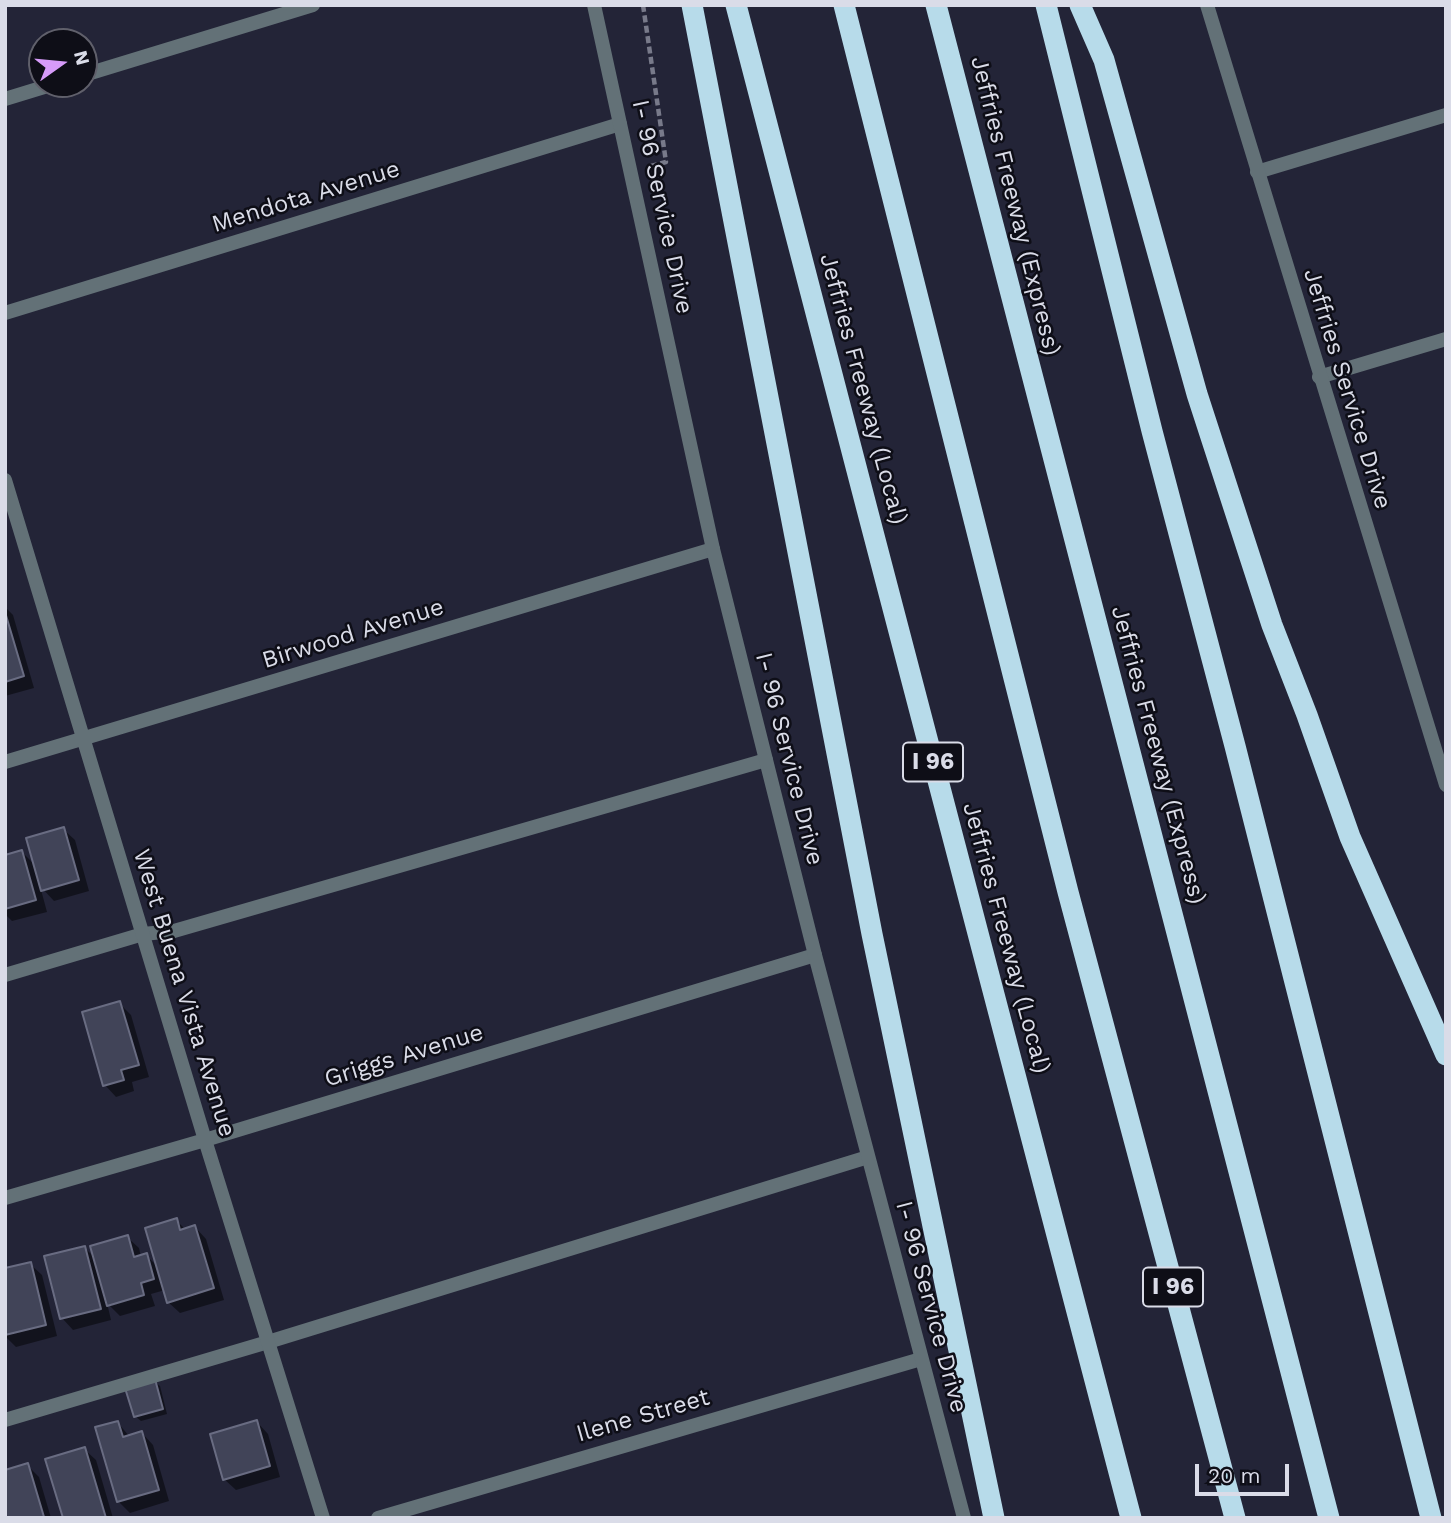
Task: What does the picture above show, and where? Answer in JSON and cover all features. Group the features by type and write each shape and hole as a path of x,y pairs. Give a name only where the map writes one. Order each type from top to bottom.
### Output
{"highway":[{"path":"692,5 872,934 994,1518"},
{"name":"Jeffries Freeway (Local)","path":"737,5 1131,1518"},
{"name":"I 96","path":"844,5 1068,892 1235,1518"},
{"name":"Jeffries Freeway (Express)","path":"936,5 1329,1518"},
{"path":"1046,5 1152,431 1431,1518"},
{"path":"1080,5 1104,60 1197,394 1272,625 1350,837 1446,1055"}],"street":[{"path":"98,71 313,5"},
{"name":"I- 96 Service Drive","path":"594,5 713,549 815,955 964,1518"},
{"name":"Jeffries Service Drive","path":"1207,5 1445,778"},
{"path":"5,99 28,92"},
{"path":"1257,172 1446,115"},
{"name":"Mendota Avenue","path":"5,313 620,124"},
{"path":"1320,377 1446,339"},
{"name":"West Buena Vista Avenue","path":"5,480 205,1140 323,1518"},
{"name":"Birwood Avenue","path":"5,762 713,549"},
{"path":"5,975 143,934 174,931 766,760"},
{"name":"Griggs Avenue","path":"5,1198 815,955"},
{"path":"5,1420 868,1157"},
{"name":"Ilene Street","path":"378,1518 921,1359"}],"path":[{"path":"631,172 666,162 642,5"}],"building":[{"path":"5,612 24,676 5,682"},
{"path":"64,827 79,880 41,891 26,838"},
{"path":"22,850 36,900 5,909 5,855"},
{"path":"120,1001 139,1065 121,1070 124,1080 103,1086 82,1012"},
{"path":"177,1218 180,1230 195,1225 214,1288 167,1303 145,1228"},
{"path":"128,1235 134,1257 147,1253 154,1279 141,1283 144,1295 107,1306 90,1246"},
{"path":"85,1246 101,1309 60,1319 44,1256"},
{"path":"31,1262 46,1325 5,1335 5,1268"},
{"path":"155,1379 163,1409 134,1417 125,1388"},
{"path":"257,1420 270,1466 223,1480 210,1434"},
{"path":"118,1421 123,1437 142,1431 159,1490 117,1502 95,1427"},
{"path":"85,1447 106,1518 63,1518 45,1459"},
{"path":"28,1463 44,1517 5,1518 5,1470"}]}
